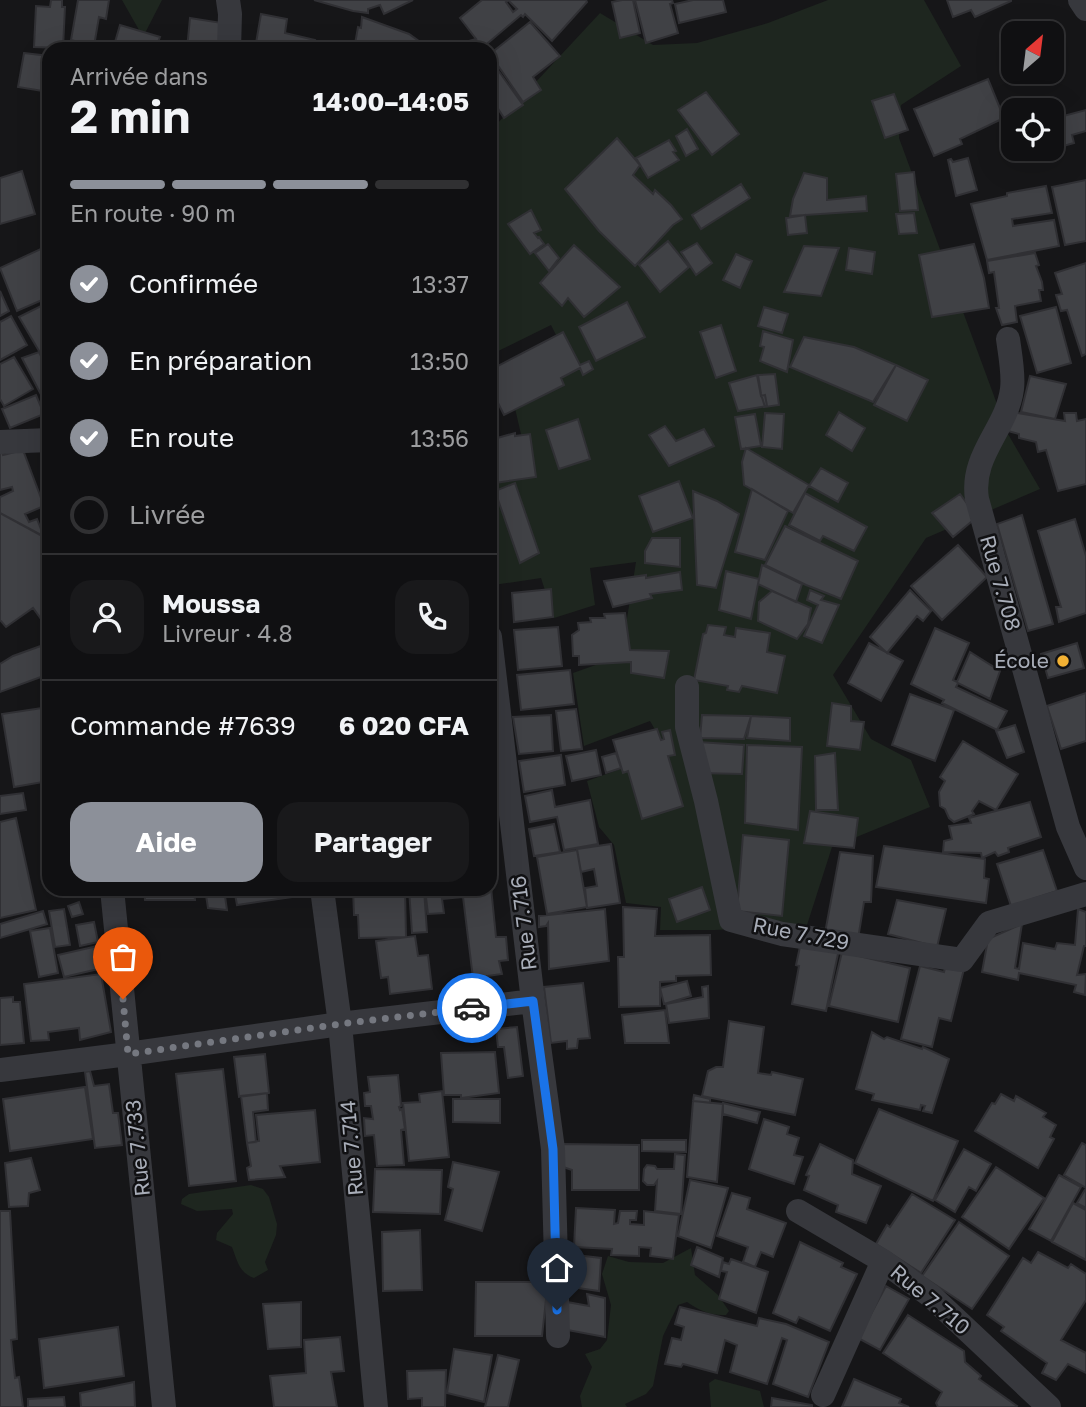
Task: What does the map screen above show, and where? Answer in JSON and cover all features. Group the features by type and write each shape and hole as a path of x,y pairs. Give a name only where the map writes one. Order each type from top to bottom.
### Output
{"street":[{"path":"1080,0 1086,9"},
{"path":"229,7 229,42"},
{"name":"Rue 7.708","path":"1009,339 1012,388 1005,411 979,463 975,487 1068,827 1086,868"},
{"path":"0,442 42,440"},
{"name":"Rue 7.729","path":"687,687 687,727 731,920 782,934 962,960 989,923 1086,894"},
{"name":"Rue 7.716","path":"497,695 553,1149 558,1336"},
{"name":"Rue 7.733","path":"113,896 164,1407"},
{"name":"Rue 7.714","path":"323,896 340,1024 376,1407"},
{"path":"0,1070 533,1001"},
{"name":"Rue 7.710","path":"798,1211 883,1261 932,1296 1049,1407"},
{"path":"823,1395 883,1261"}],"shaded area":[{"path":"122,0 162,0 143,37"},
{"path":"828,0 924,0 961,66 901,105 899,138 1008,434 1040,489 926,538 833,675 871,739 911,760 930,807 832,847 807,925 660,930 661,907 626,903 614,845 599,827 587,781 668,752 650,721 584,746 573,673 621,656 636,562 590,568 595,605 554,618 541,578 497,585 497,484 530,473 514,404 572,367 551,325 497,352 497,124 600,13 653,45 697,43 768,23"},
{"path":"251,1185 263,1189 269,1197 277,1224 276,1235 265,1262 268,1270 254,1278 242,1269 232,1247 216,1240 217,1233 233,1214 232,1209 197,1211 181,1204 182,1199 189,1194"},
{"path":"691,1248 695,1275 718,1295 729,1311 726,1315 715,1315 687,1302 678,1305 663,1336 653,1386 646,1394 625,1404 627,1407 582,1407 580,1396 592,1367 585,1354 600,1349 607,1340 611,1305 602,1274 608,1256 629,1262 663,1263"},
{"path":"715,1379 760,1391 764,1407 711,1407 709,1383"}],"building":[{"path":"51,0 62,0 62,7 65,7 63,42 42,42 42,47 34,47 36,6 50,7"},
{"path":"78,0 109,0 106,19 99,17 95,42 71,40"},
{"path":"314,0 413,0 384,14 380,5 368,9 368,13"},
{"path":"482,0 509,0 506,2 513,12 517,9 510,0 587,2 552,41 525,14 489,42 469,42 476,39 460,18"},
{"path":"633,0 640,33 620,38 612,2"},
{"path":"635,0 672,0 673,3 670,4 678,33 646,43"},
{"path":"693,0 723,0 726,12 679,23 675,4"},
{"path":"947,0 1011,1 975,17 971,10 953,17"},
{"path":"261,14 287,19 285,33 315,40 315,42 256,42"},
{"path":"362,17 409,34 420,42 355,42 358,27 361,28"},
{"path":"190,18 222,23 223,42 188,42"},
{"path":"530,22 560,56 533,77 541,90 523,102 497,64 497,48"},
{"path":"120,25 160,37 158,42 115,42"},
{"path":"24,53 42,55 42,91 18,87"},
{"path":"497,69 523,105 504,118 497,107"},
{"path":"988,79 1001,111 1001,119 960,139 962,144 934,156 914,109"},
{"path":"706,92 739,134 712,155 678,110"},
{"path":"894,94 908,130 885,138 872,101"},
{"path":"1086,110 1086,131 1072,135 1074,143 1064,146 1064,116"},
{"path":"687,129 698,149 686,156 676,136"},
{"path":"617,138 640,165 633,175 653,194 655,190 682,219 673,225 635,266 599,231 565,189"},
{"path":"669,140 679,160 648,178 636,158"},
{"path":"968,158 977,190 956,196 948,160 953,162"},
{"path":"22,171 35,214 0,224 0,178"},
{"path":"914,172 918,210 900,211 896,174"},
{"path":"804,173 827,178 827,200 866,196 867,211 790,216 793,199"},
{"path":"1086,180 1086,241 1065,245 1052,187"},
{"path":"741,184 750,198 701,229 692,215"},
{"path":"1046,186 1052,213 1012,219 1013,226 1054,220 1059,246 987,260 971,204 1007,196 1007,193"},
{"path":"531,210 541,230 534,233 544,244 530,254 508,224"},
{"path":"914,213 917,233 899,234 896,214"},
{"path":"805,215 807,233 788,235 786,218"},
{"path":"668,241 689,267 660,292 639,265"},
{"path":"697,243 712,263 696,275 681,252"},
{"path":"548,244 559,258 549,271 535,253"},
{"path":"974,244 989,308 932,317 919,255"},
{"path":"574,245 620,287 584,317 568,298 562,306 540,283"},
{"path":"804,246 839,248 821,296 784,292"},
{"path":"42,248 42,300 17,311 0,268"},
{"path":"849,248 875,252 872,274 846,270"},
{"path":"1035,253 1043,290 1039,290 1041,301 1015,306 1017,322 1002,325 996,308 999,308 994,272 989,273 987,261"},
{"path":"736,254 752,261 740,288 723,280"},
{"path":"1086,263 1086,354 1082,356 1067,310 1061,311 1056,295 1062,294 1055,273"},
{"path":"0,291 9,311 0,316"},
{"path":"627,302 645,337 596,361 579,327"},
{"path":"42,306 42,356 19,317"},
{"path":"764,307 788,314 782,333 758,326"},
{"path":"1056,307 1071,363 1037,373 1020,316"},
{"path":"11,316 27,345 0,360 0,322"},
{"path":"721,325 736,371 716,378 700,332"},
{"path":"763,331 793,340 787,372 760,361 764,347 760,346"},
{"path":"563,332 580,365 589,361 593,369 583,375 580,368 561,378 564,385 504,415 497,401 497,366"},
{"path":"804,337 854,347 896,365 873,402 790,367"},
{"path":"39,352 42,358 42,397 22,358"},
{"path":"14,357 33,389 4,406 0,399 0,364"},
{"path":"896,365 928,380 907,421 874,405"},
{"path":"775,374 779,405 765,407 758,375"},
{"path":"757,375 761,396 765,395 767,406 738,411 729,383"},
{"path":"1030,376 1066,384 1055,419 1021,412"},
{"path":"36,395 42,415 10,428 2,409"},
{"path":"839,412 865,428 852,451 826,435"},
{"path":"1012,412 1065,421 1064,413 1076,413 1077,421 1086,419 1086,484 1058,491 1046,450 1038,452 1036,442 1019,438 1019,434 1008,431"},
{"path":"765,413 784,414 782,449 762,447"},
{"path":"755,414 761,446 741,449 735,417"},
{"path":"578,419 590,459 559,469 546,430"},
{"path":"665,426 676,441 704,429 714,446 669,466 649,435"},
{"path":"515,433 515,436 530,434 536,477 497,483 497,438"},
{"path":"746,448 809,485 793,513 744,485 742,462"},
{"path":"0,450 3,455 23,450 42,501 42,507 25,514 29,522 37,519 42,536 0,513 0,497 13,491 12,487 0,490"},
{"path":"821,468 848,483 838,502 809,486"},
{"path":"679,481 693,518 653,532 639,496"},
{"path":"515,483 539,553 520,563 497,497 497,490"},
{"path":"752,489 788,511 765,560 735,552"},
{"path":"693,491 739,514 716,588 697,585"},
{"path":"805,493 867,527 854,551 823,536 820,541 789,525"},
{"path":"960,494 977,517 953,537 932,513"},
{"path":"0,513 42,535 42,620 33,608 6,627 0,620"},
{"path":"1022,515 1053,624 1028,631 997,524"},
{"path":"1075,519 1086,556 1086,613 1059,622 1056,607 1061,607 1038,531"},
{"path":"785,526 858,561 841,599 765,565"},
{"path":"652,538 680,538 680,567 645,563 645,551"},
{"path":"958,545 987,577 942,620 911,586"},
{"path":"762,565 802,584 796,602 758,584"},
{"path":"726,571 759,579 751,619 719,610"},
{"path":"680,572 682,590 650,594 652,598 613,607 604,581 646,575 646,578"},
{"path":"551,589 553,617 514,622 512,593"},
{"path":"810,590 824,596 821,600 839,605 822,643 804,636 818,605 807,600"},
{"path":"910,590 931,611 923,621 917,616 887,653 870,637"},
{"path":"772,591 811,608 808,624 797,639 758,621 759,602"},
{"path":"625,613 630,650 669,651 664,678 631,673 631,662 579,665 579,656 573,656 572,635 579,630 578,623 591,622 590,618 605,618 604,614"},
{"path":"708,625 726,627 724,635 735,637 736,628 770,633 767,652 785,656 777,693 742,686 739,692 727,690 728,686 694,680 703,634 706,633"},
{"path":"558,627 562,666 518,670 514,630"},
{"path":"935,628 969,643 953,680 957,682 970,652 1000,671 990,699 958,683 956,687 1007,711 997,730 942,703 944,700 911,684"},
{"path":"869,643 903,661 881,701 848,683"},
{"name":"École","path":"1077,643 1084,668 1048,678 1041,654"},
{"path":"42,646 42,677 0,692 0,664"},
{"path":"570,670 574,704 521,710 517,675"},
{"path":"1086,693 1086,741 1061,749 1047,706"},
{"path":"910,694 954,710 935,761 892,745"},
{"path":"832,703 851,706 851,721 864,722 860,750 827,746"},
{"path":"42,708 42,782 14,787 2,714"},
{"path":"576,709 582,749 561,751 556,711"},
{"path":"551,715 553,751 519,754 513,717"},
{"path":"702,715 751,716 744,739 700,738"},
{"path":"751,716 790,718 790,741 747,738"},
{"path":"1015,725 1024,752 1007,758 996,731"},
{"path":"657,729 661,740 664,739 662,732 670,730 675,755 668,756 683,806 642,819 628,771 623,773 613,740"},
{"path":"963,741 1018,774 996,810 979,801 972,811 974,814 954,822 940,806 939,792 945,781 940,777"},
{"path":"698,742 744,745 742,774 697,773"},
{"path":"747,745 802,747 798,830 745,823"},
{"path":"596,750 601,775 572,781 566,756"},
{"path":"616,753 621,768 606,773 602,757"},
{"path":"835,753 838,810 816,810 815,756"},
{"path":"561,755 565,785 524,792 519,761"},
{"path":"552,790 555,807 590,800 598,844 564,850 557,817 530,822 525,796"},
{"path":"23,793 26,810 0,814 0,796"},
{"path":"1030,802 1041,837 1008,848 1009,852 998,856 995,852 982,858 981,853 943,852 944,841 952,839 949,826 971,823 969,818"},
{"path":"810,811 858,818 854,848 804,843"},
{"path":"16,818 36,910 0,918 0,822"},
{"path":"554,824 560,852 534,856 529,829"},
{"path":"743,835 789,840 782,916 737,911"},
{"path":"611,844 620,903 587,908 585,888 597,886 594,869 581,872 577,849"},
{"path":"884,846 985,859 984,878 989,879 986,903 876,887"},
{"path":"577,850 587,907 547,914 537,857"},
{"path":"1043,850 1057,891 1011,906 997,864"},
{"path":"840,852 873,856 871,902 864,902 858,939 825,933"},
{"path":"702,887 710,910 677,922 669,899"},
{"path":"145,896 195,896 195,900 145,900"},
{"path":"206,896 225,896 227,910 208,908"},
{"path":"235,896 293,897 237,905"},
{"path":"353,896 405,896 406,937 359,938 358,915 354,915"},
{"path":"409,896 424,896 427,932 412,933"},
{"path":"426,896 492,896 496,937 506,937 508,960 499,961 502,974 473,978 463,897 442,899 444,913 428,914"},
{"path":"897,900 946,909 937,947 888,934"},
{"path":"79,902 83,914 72,917 68,906"},
{"path":"623,907 657,909 655,936 710,935 711,975 676,976 676,981 660,982 660,1006 619,1007 618,957 624,957"},
{"path":"64,909 70,945 55,947 49,911"},
{"path":"605,909 609,961 549,969 548,923 539,927 539,916"},
{"path":"1078,909 1086,912 1086,946 1077,975 1086,974 1085,995 1074,992 1076,985 1019,973 1018,980 982,972 988,939 1022,924 1015,968 1019,969 1023,943 1055,949 1057,943 1075,945"},
{"path":"43,911 47,924 0,938 0,924"},
{"path":"94,922 98,942 80,946 76,925"},
{"path":"50,928 58,973 39,977 30,931"},
{"path":"415,936 418,956 428,955 432,989 390,994 388,977 381,978 376,941"},
{"path":"801,942 839,949 826,1011 792,1004"},
{"path":"102,945 107,967 64,977 58,955"},
{"path":"842,952 910,968 898,1022 829,1006"},
{"path":"946,964 964,969 951,1021 939,1018 932,1047 901,1039 920,966 944,972"},
{"path":"101,974 111,1032 80,1040 79,1028 48,1032 49,1040 31,1041 24,984"},
{"path":"687,981 691,996 664,1004 660,988"},
{"path":"583,983 590,1038 578,1039 577,1048 567,1049 567,1041 551,1043 544,987"},
{"path":"708,986 709,1018 669,1023 666,1004 703,997 702,987"},
{"path":"13,997 13,1002 20,1002 24,1043 0,1045 0,998"},
{"path":"665,1010 669,1043 625,1043 622,1015"},
{"path":"729,1021 764,1027 758,1073 771,1075 772,1072 803,1079 795,1115 702,1096 708,1071 723,1067"},
{"path":"517,1027 523,1076 508,1078 504,1047 498,1047 496,1029"},
{"path":"872,1032 884,1039 887,1037 922,1049 923,1047 949,1059 932,1113 923,1111 925,1106 921,1105 920,1110 872,1100 874,1094 856,1089"},
{"path":"495,1052 499,1093 461,1098 461,1095 444,1095 441,1053"},
{"path":"265,1054 269,1093 239,1097 234,1057"},
{"path":"223,1069 236,1181 189,1186 176,1074"},
{"path":"90,1071 94,1086 109,1084 113,1113 118,1113 122,1145 95,1148 85,1072"},
{"path":"398,1075 399,1107 402,1109 405,1129 401,1130 404,1165 377,1166 374,1135 365,1136 364,1118 373,1119 371,1106 365,1106 364,1093 370,1092 368,1077"},
{"path":"85,1087 93,1139 10,1151 3,1099"},
{"path":"442,1091 449,1157 409,1161 403,1103 420,1102 419,1094"},
{"path":"267,1093 268,1110 253,1112 256,1142 247,1143 241,1096"},
{"path":"1001,1094 1014,1101 1016,1096 1046,1113 1043,1117 1056,1125 1050,1137 1054,1139 1038,1168 975,1131 992,1103 995,1104"},
{"path":"694,1095 710,1099 710,1103 693,1101"},
{"path":"453,1099 500,1099 500,1123 453,1122"},
{"path":"693,1101 723,1104 717,1182 687,1177"},
{"path":"723,1103 760,1112 757,1123 723,1114"},
{"path":"879,1109 958,1141 933,1201 855,1163"},
{"path":"315,1110 320,1162 280,1166 285,1177 249,1180 247,1168 251,1166 247,1143 259,1141 256,1115"},
{"path":"764,1119 789,1127 787,1134 799,1138 794,1155 803,1157 794,1184 749,1169"},
{"path":"642,1140 686,1140 686,1152 642,1151"},
{"path":"1082,1143 1086,1145 1086,1188 1064,1175"},
{"path":"563,1144 639,1145 639,1190 572,1190 572,1170 563,1167"},
{"path":"820,1144 853,1160 852,1174 881,1186 866,1223 836,1212 838,1205 804,1190 809,1176 806,1175"},
{"path":"964,1149 991,1164 976,1191 969,1187 955,1212 935,1200"},
{"path":"675,1154 685,1155 681,1214 655,1211 657,1181 654,1185 647,1185 643,1181 644,1169 647,1165 657,1169 674,1169"},
{"path":"31,1158 40,1190 29,1193 28,1206 9,1207 5,1163"},
{"path":"453,1162 499,1172 482,1231 445,1220 453,1189 448,1187"},
{"path":"996,1167 1044,1198 1009,1249 962,1217"},
{"path":"375,1169 442,1170 440,1214 373,1212"},
{"path":"1059,1175 1081,1187 1051,1241 1029,1229"},
{"path":"690,1180 728,1188 711,1248 678,1236"},
{"path":"1086,1188 1086,1208 1077,1203"},
{"path":"732,1193 750,1198 747,1209 786,1223 773,1257 761,1252 755,1267 743,1262 748,1247 717,1236"},
{"path":"912,1194 955,1220 921,1273 876,1244 887,1225 890,1227"},
{"path":"1073,1203 1086,1210 1086,1260 1052,1242"},
{"path":"576,1208 615,1210 614,1224 618,1223 620,1211 637,1211 636,1220 630,1220 630,1224 644,1225 644,1211 679,1215 673,1259 650,1256 651,1248 639,1247 639,1256 611,1255 612,1249 574,1247"},
{"path":"0,1211 10,1211 17,1339 11,1340 15,1378 19,1377 23,1407 0,1407"},
{"path":"959,1222 1009,1256 972,1309 922,1276"},
{"path":"420,1230 422,1290 383,1291 382,1232"},
{"path":"800,1242 843,1263 841,1267 857,1274 830,1331 799,1317 796,1323 773,1313"},
{"path":"697,1247 723,1258 719,1277 691,1265"},
{"path":"1038,1252 1068,1268 1071,1264 1086,1274 1086,1300 1061,1340 1086,1353 1086,1373 1068,1364 1056,1380 1042,1373 1047,1363 1001,1331 1004,1327 987,1315 1023,1258 1031,1263"},
{"path":"567,1254 601,1258 599,1291 564,1286"},
{"path":"731,1259 768,1272 756,1313 719,1299 727,1272 721,1271 723,1262 729,1264"},
{"path":"476,1282 548,1282 542,1336 475,1336"},
{"path":"886,1286 909,1299 880,1350 858,1338"},
{"path":"587,1294 605,1298 605,1337 562,1329 567,1302 589,1306"},
{"path":"301,1302 301,1347 268,1349 263,1304"},
{"path":"680,1307 757,1326 759,1318 786,1324 829,1342 808,1397 773,1384 787,1340 782,1338 767,1384 730,1372 737,1345 725,1340 717,1373 683,1364 681,1367 665,1364 672,1338 681,1340 684,1327 675,1324"},
{"path":"908,1315 964,1351 965,1362 981,1376 979,1379 1017,1406 938,1407 936,1403 942,1392 883,1353"},
{"path":"118,1327 124,1376 44,1388 39,1339"},
{"path":"340,1337 344,1371 331,1372 337,1407 274,1407 270,1376 306,1373 304,1340"},
{"path":"454,1349 492,1355 484,1402 447,1393"},
{"path":"498,1355 519,1360 508,1407 485,1407"},
{"path":"446,1370 445,1407 422,1407 422,1398 408,1399 407,1371"},
{"path":"854,1379 901,1399 899,1403 909,1407 842,1407"},
{"path":"134,1382 135,1407 81,1407 80,1393"},
{"path":"64,1397 65,1407 28,1407 28,1399"},
{"path":"772,1398 812,1405 812,1407 771,1407"}],"way so far":[{"path":"123,999 128,1054 472,1008"}],"place":[{"name":"École","path":"1063,661"}],"route":[{"path":"472,1008 533,1001 553,1149 557,1310"}]}
